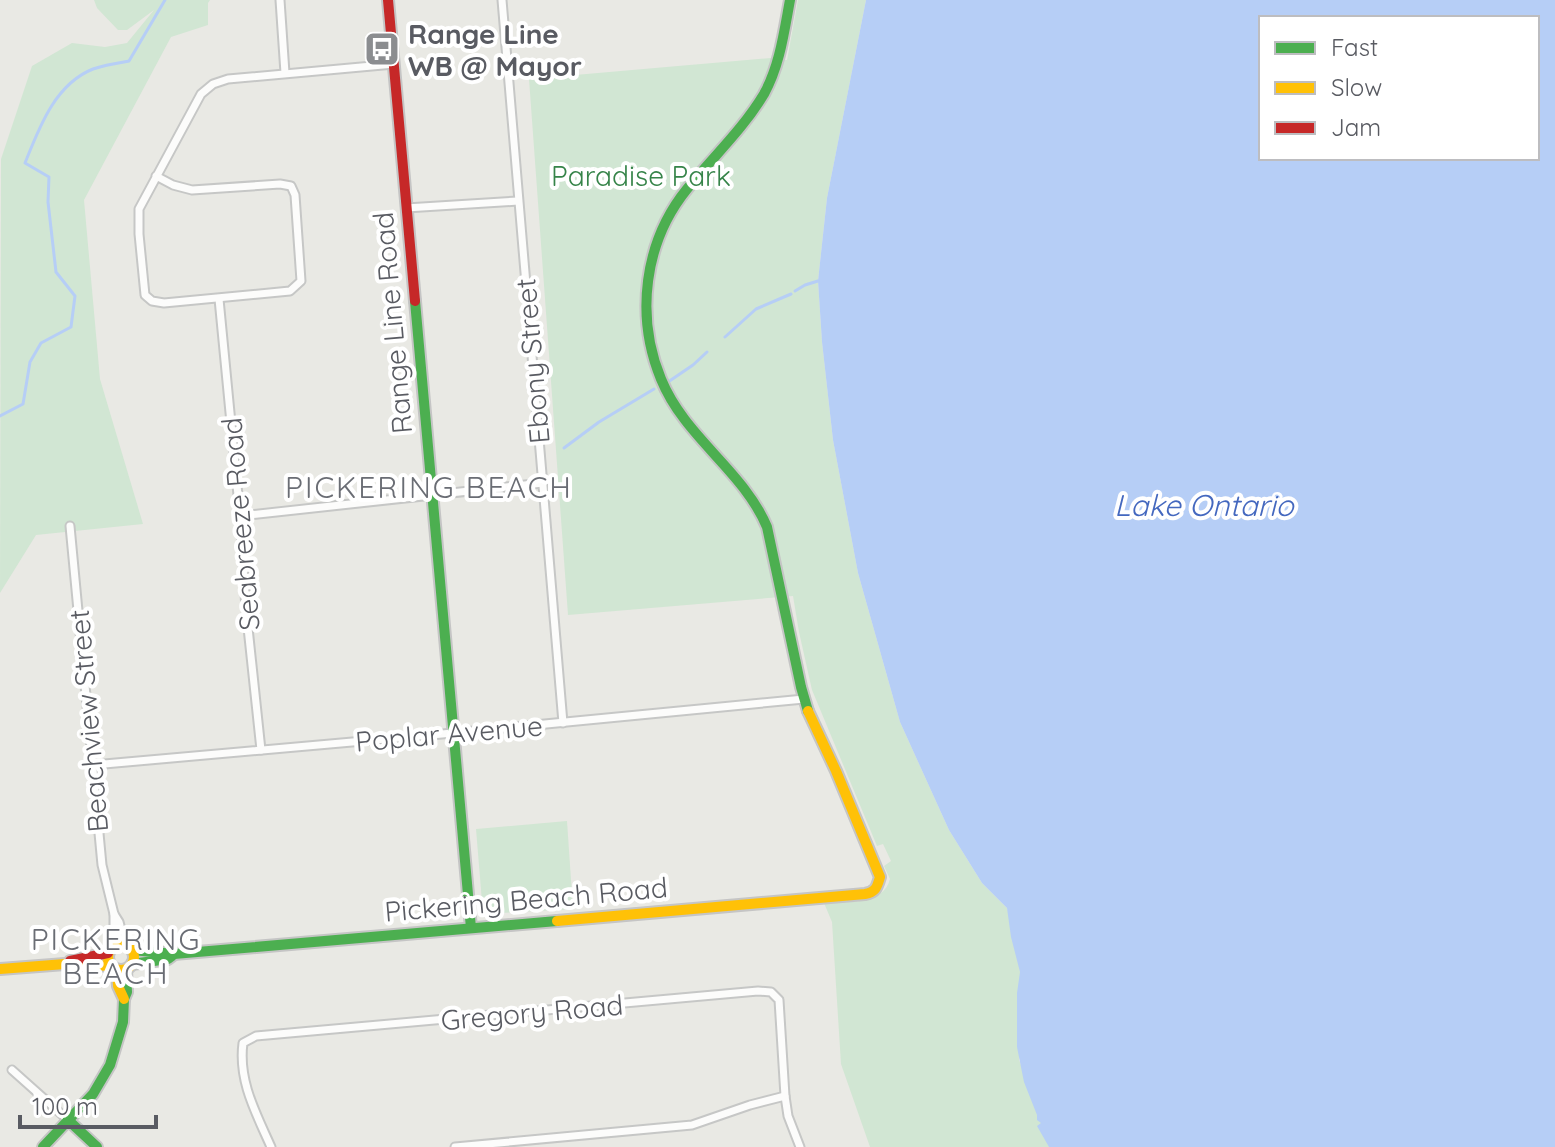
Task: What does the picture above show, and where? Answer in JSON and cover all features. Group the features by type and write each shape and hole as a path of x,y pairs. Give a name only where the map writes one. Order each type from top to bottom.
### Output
{"street":[{"path":"280,0 285,73"},
{"name":"Range Line Road","path":"388,0 471,928"},
{"name":"Ebony Street","path":"502,0 563,723"},
{"path":"790,0 778,58 764,93 743,125 677,199 665,221 651,261 646,308 656,370 665,391 699,439 752,498 767,526 804,699"},
{"path":"156,176 192,190 280,184 291,186 295,195 301,281 290,291 164,303 152,301 145,295 139,209 156,176 201,94 213,84 228,79 394,64"},
{"path":"406,208 518,201"},
{"name":"Seabreeze Road","path":"219,299 261,750"},
{"path":"240,516 543,483"},
{"name":"Beachview Street","path":"70,526 102,865 120,948"},
{"name":"Poplar Avenue","path":"93,765 804,699"},
{"name":"Pickering Beach Road","path":"65,964 120,948 174,954 871,893 879,885 880,877 804,699"},
{"path":"43,1147 93,1094 110,1065 123,1022 124,999 118,986 122,967 134,958 120,948 108,962 122,967"},
{"name":"Pickering Beach Road","path":"0,969 65,964 122,967 168,959 174,954"},
{"name":"Gregory Road","path":"271,1147 248,1094 241,1061 243,1043 256,1036 758,991 771,992 779,1000 785,1096 788,1116 800,1147"},
{"path":"12,1070 97,1147"},
{"path":"455,1147 692,1125 785,1096"}],"green space":[{"path":"94,0 210,0 208,25 171,37 84,200 100,379 143,524 36,535 0,593 1,159 32,66 72,43 105,47 127,43 154,10 127,30 118,30 97,8"},
{"name":"Paradise Park","path":"798,0 866,0 827,198 818,281 833,440 858,573 900,722 949,830 982,883 1007,908 1025,958 1019,1060 1054,1147 870,1147 841,1064 832,922 824,903 853,902 880,894 890,879 884,866 891,861 883,844 877,846 812,690 793,596 568,615 529,79 771,58 787,60"},
{"path":"567,821 573,909 483,914 476,829"}],"water":[{"name":"Lake Ontario","path":"866,0 1555,0 1555,1147 1049,1147 1037,1126 1041,1123 1037,1120 1024,1082 1017,1047 1020,972 1007,908 982,883 949,830 900,722 858,573 833,440 818,281 827,198"}],"waterway":[{"path":"0,416 23,404 30,362 41,343 71,327 75,296 56,272 48,202 49,177 25,163 58,96 68,85 93,69 129,61 165,0"},
{"path":"795,291 818,281"},
{"path":"725,337 756,309 791,294"},
{"path":"668,382 707,352"},
{"path":"564,448 599,422 654,389"}],"traffic: fast":[{"path":"790,0 778,60 764,94 687,189 661,232 648,280 646,305 653,355 671,400 744,488 767,527 808,711"},
{"path":"415,301 471,928"},
{"path":"132,950 174,954 557,921"},
{"path":"132,964 172,956"},
{"path":"43,1147 93,1094 110,1065 123,1022 126,970"},
{"path":"68,1120 97,1147"}],"traffic: slow":[{"path":"557,921 865,894 874,890 880,877 808,711"},
{"path":"121,944 130,948 134,957 130,966 121,970 112,966 108,957 112,948 121,944"},
{"path":"0,969 65,964 111,966"},
{"path":"117,970 118,986 124,999"}],"traffic: jam":[{"path":"388,0 415,301"},
{"path":"70,961 108,953"}],"place":[{"name":"Range Line WB @ Mayor","path":"382,49"}],"district":[{"name":"PICKERING BEACH","path":"429,487"},
{"name":"PICKERING BEACH","path":"116,956"}]}
